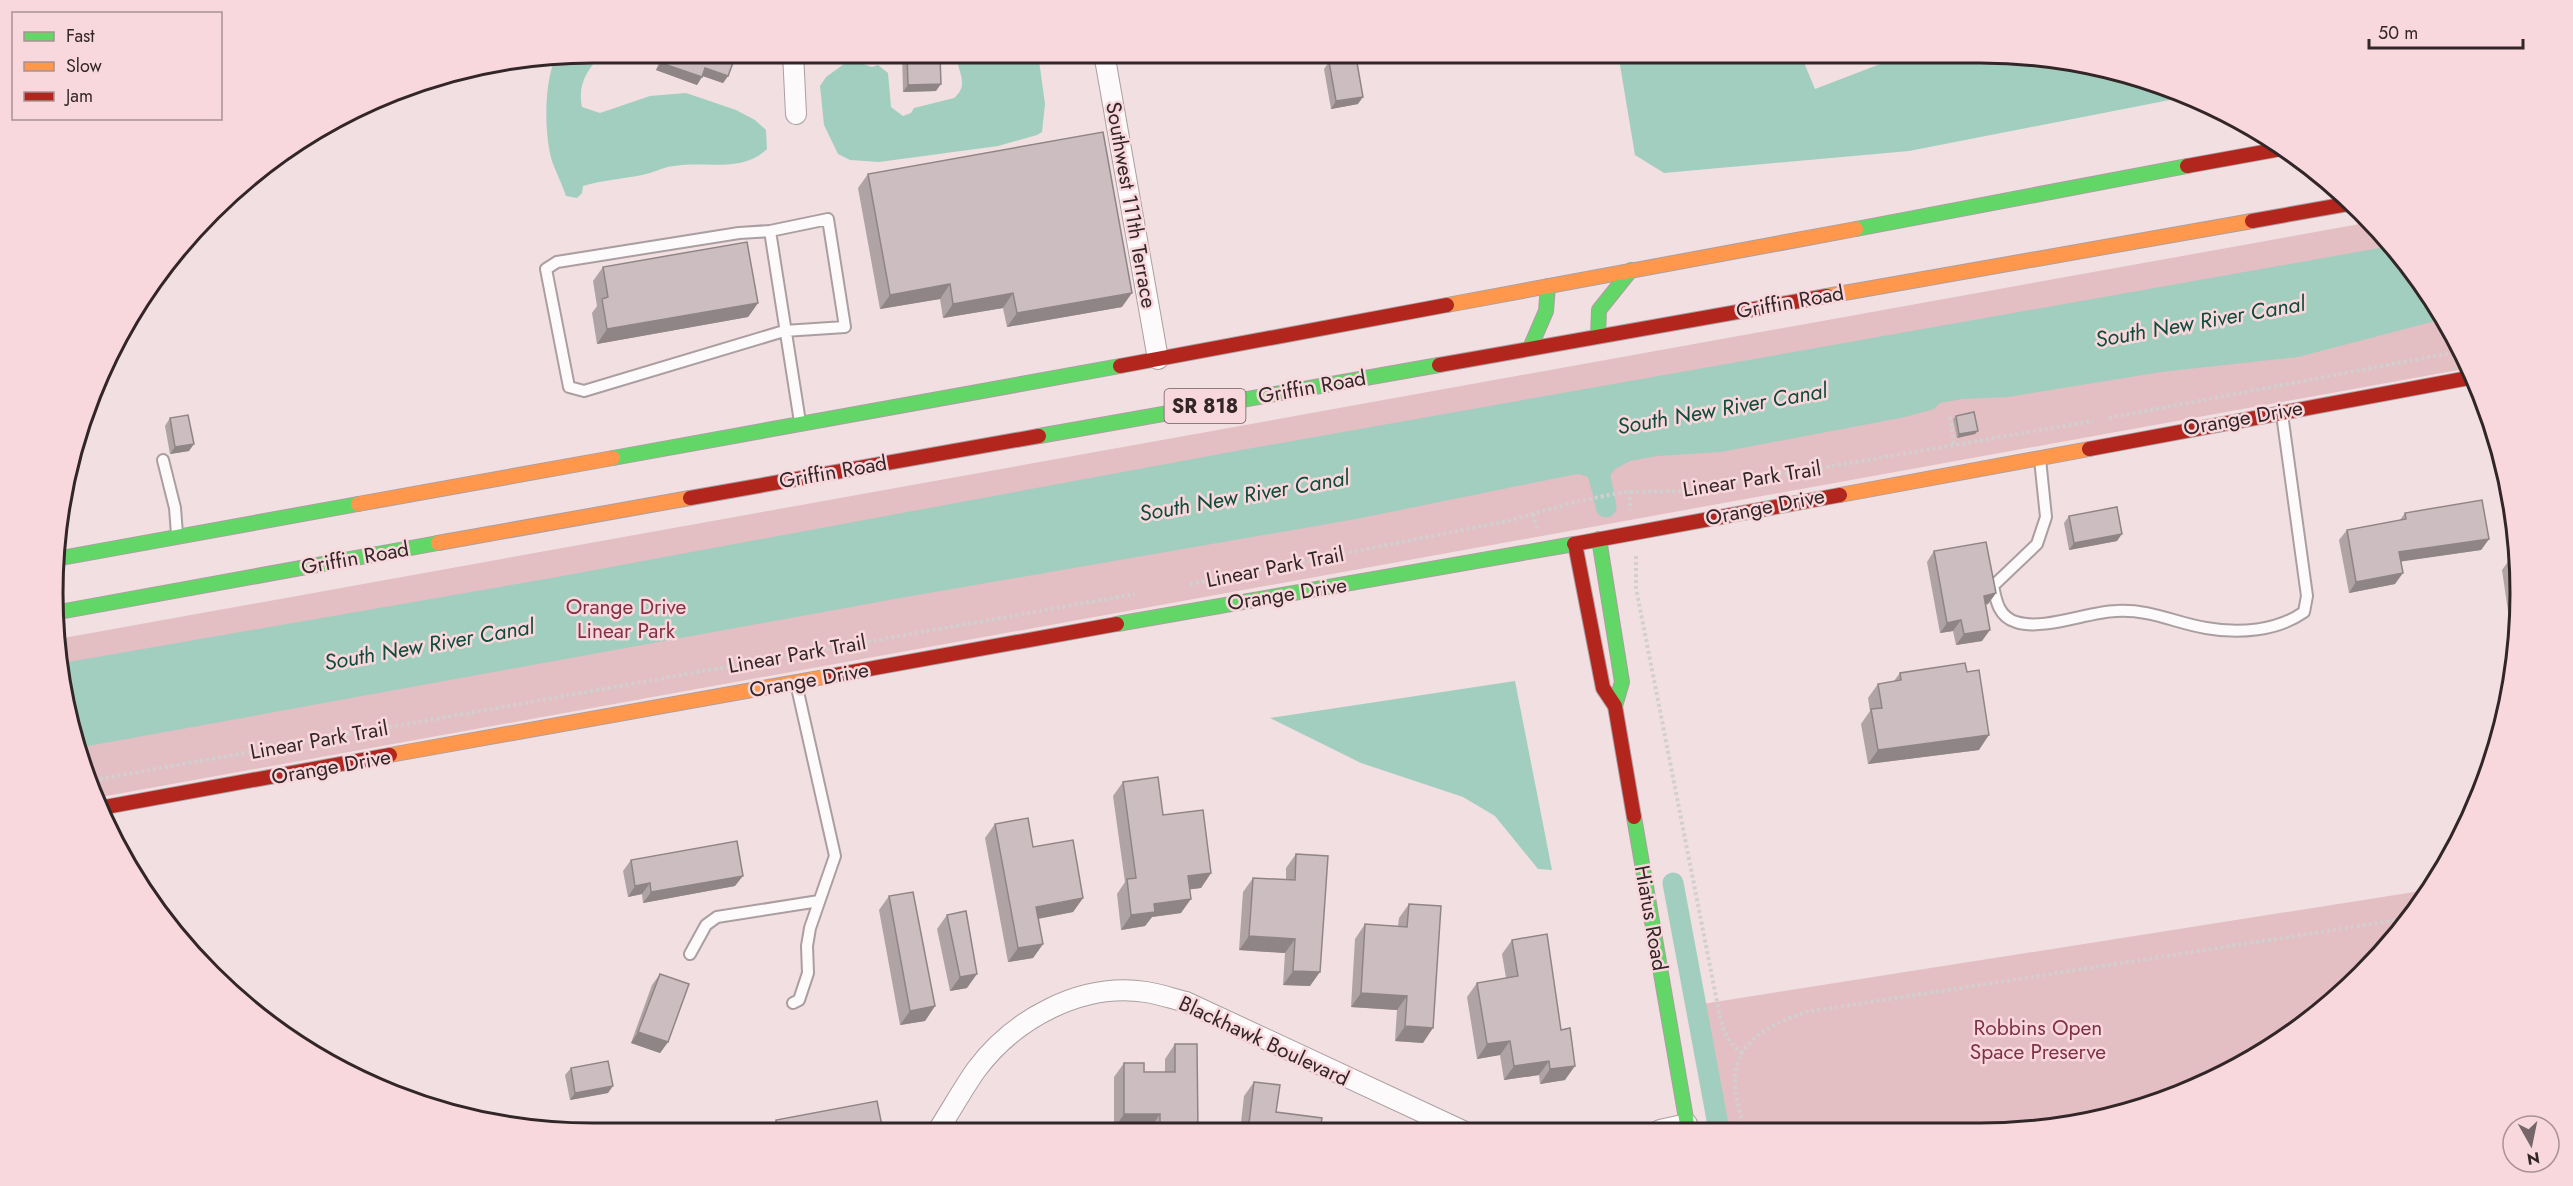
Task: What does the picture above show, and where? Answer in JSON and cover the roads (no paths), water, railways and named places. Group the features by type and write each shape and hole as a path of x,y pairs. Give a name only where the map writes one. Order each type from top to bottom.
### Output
{"main road":[{"name":"SR 818","path":"64,557 800,424 2272,151"},
{"name":"Griffin Road","path":"64,611 2341,205"},
{"path":"1598,336 1599,310 1631,270"},
{"path":"1530,348 1534,334 1546,316 1548,286"},
{"name":"Orange Drive","path":"108,807 1305,590 1575,544 2464,378"},
{"name":"Hiatus Road","path":"1599,539 1622,682 1615,706"},
{"name":"Hiatus Road","path":"1575,544 1603,688 1615,706 1686,1123"}],"street":[{"path":"794,63 796,114"},
{"name":"Southwest 111th Terrace","path":"1106,63 1158,358"},
{"name":"Blackhawk Boulevard","path":"943,1123 977,1070 1009,1034 1034,1015 1067,1002 1117,992 1145,992 1186,1002 1446,1123"}],"lane":[{"path":"828,219 845,327 784,331 584,392 569,387 546,269 557,262 739,233 770,231 828,219"},
{"path":"770,231 800,424"},
{"path":"2039,456 2046,517 2037,544 1993,586 1997,608 2015,622 2037,624 2089,614 2142,611 2205,628 2266,628 2289,623 2304,612 2307,596 2282,411"},
{"path":"163,460 175,508 177,537"},
{"path":"793,1003 799,1000 808,973 807,946 819,900 835,856 796,682"},
{"path":"690,954 706,925 717,917 819,900"}],"water":[{"path":"595,63 585,77 581,99 582,107 600,113 650,96 686,93 736,110 755,120 766,130 767,149 757,156 735,164 670,167 642,175 583,186 582,193 577,198 566,196 549,150 546,109 553,65"},
{"path":"860,63 872,67 878,65 888,73 891,107 903,116 911,113 914,108 954,98 962,87 959,63 1039,63 1045,104 1042,132 998,146 879,162 850,160 838,154 824,125 820,86 826,77 844,64"},
{"path":"1620,63 1804,63 1815,89 1883,63 2015,64 2083,73 2117,81 2173,99 1909,151 1664,173 1635,155"},
{"name":"South New River Canal","path":"2381,248 2400,270 2435,321 2298,357 2161,372 2008,397 1962,399 1940,403 1934,409 1905,417 1721,452 1657,456 1630,461 1615,469 1608,478 1611,488 1592,491 1588,477 1579,474 1567,476 1356,519 900,598 86,746 73,696 68,662 557,577 1247,449"},
{"path":"1515,681 1552,870 1538,869 1495,816 1463,797 1361,763 1270,718"}],"waterway":[{"path":"1597,462 1606,507"},
{"path":"1673,883 1718,1123"}],"park label":[{"name":"Orange Drive Linear Park","path":"626,619"},
{"name":"Robbins Open Space Preserve","path":"2038,1040"}]}
